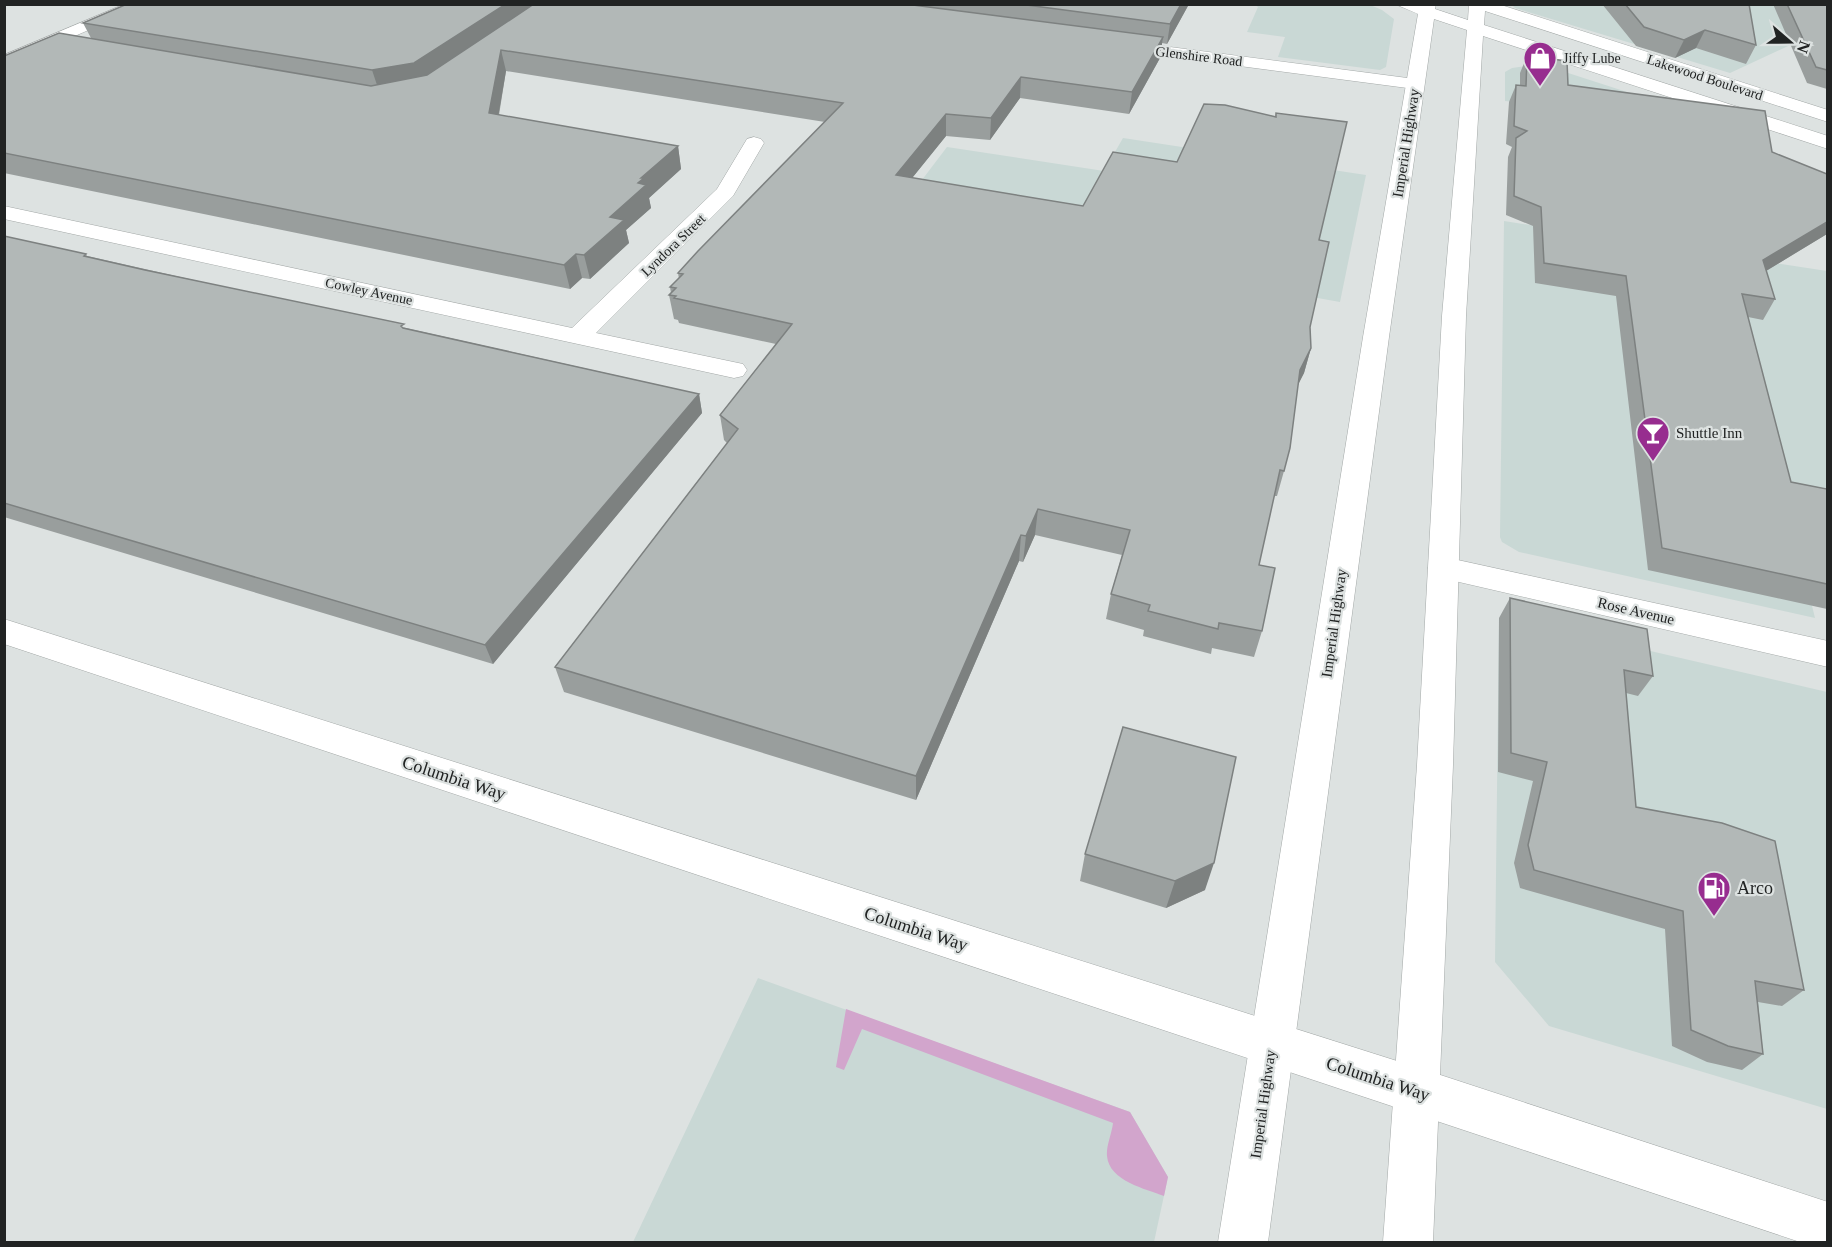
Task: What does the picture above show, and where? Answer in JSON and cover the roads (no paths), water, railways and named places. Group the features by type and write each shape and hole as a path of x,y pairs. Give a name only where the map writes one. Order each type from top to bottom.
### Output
{"main road":[{"path":"4,62 140,4"},
{"name":"Lakewood Boulevard","path":"1402,4 1426,8 1477,28 1827,143"},
{"path":"1408,1242 1444,568 1454,316 1478,4"},
{"name":"Lakewood Boulevard","path":"1478,4 1827,116"},
{"name":"Imperial Highway","path":"1243,1242 1426,8"},
{"path":"49,43 83,49"},
{"name":"Glenshire Road","path":"1096,43 1415,84"},
{"name":"Lyndora Street","path":"578,336 726,192 754,143"},
{"name":"Cowley Avenue","path":"4,212 734,370"},
{"name":"Rose Avenue","path":"1444,568 1827,654"},
{"name":"Columbia Way","path":"4,632 1271,1045 1416,1090 1827,1227"}],"place":[{"name":"Jiffy Lube","path":"1540,87"},
{"name":"Shuttle Inn","path":"1653,462"},
{"name":"Arco","path":"1714,917"}]}
